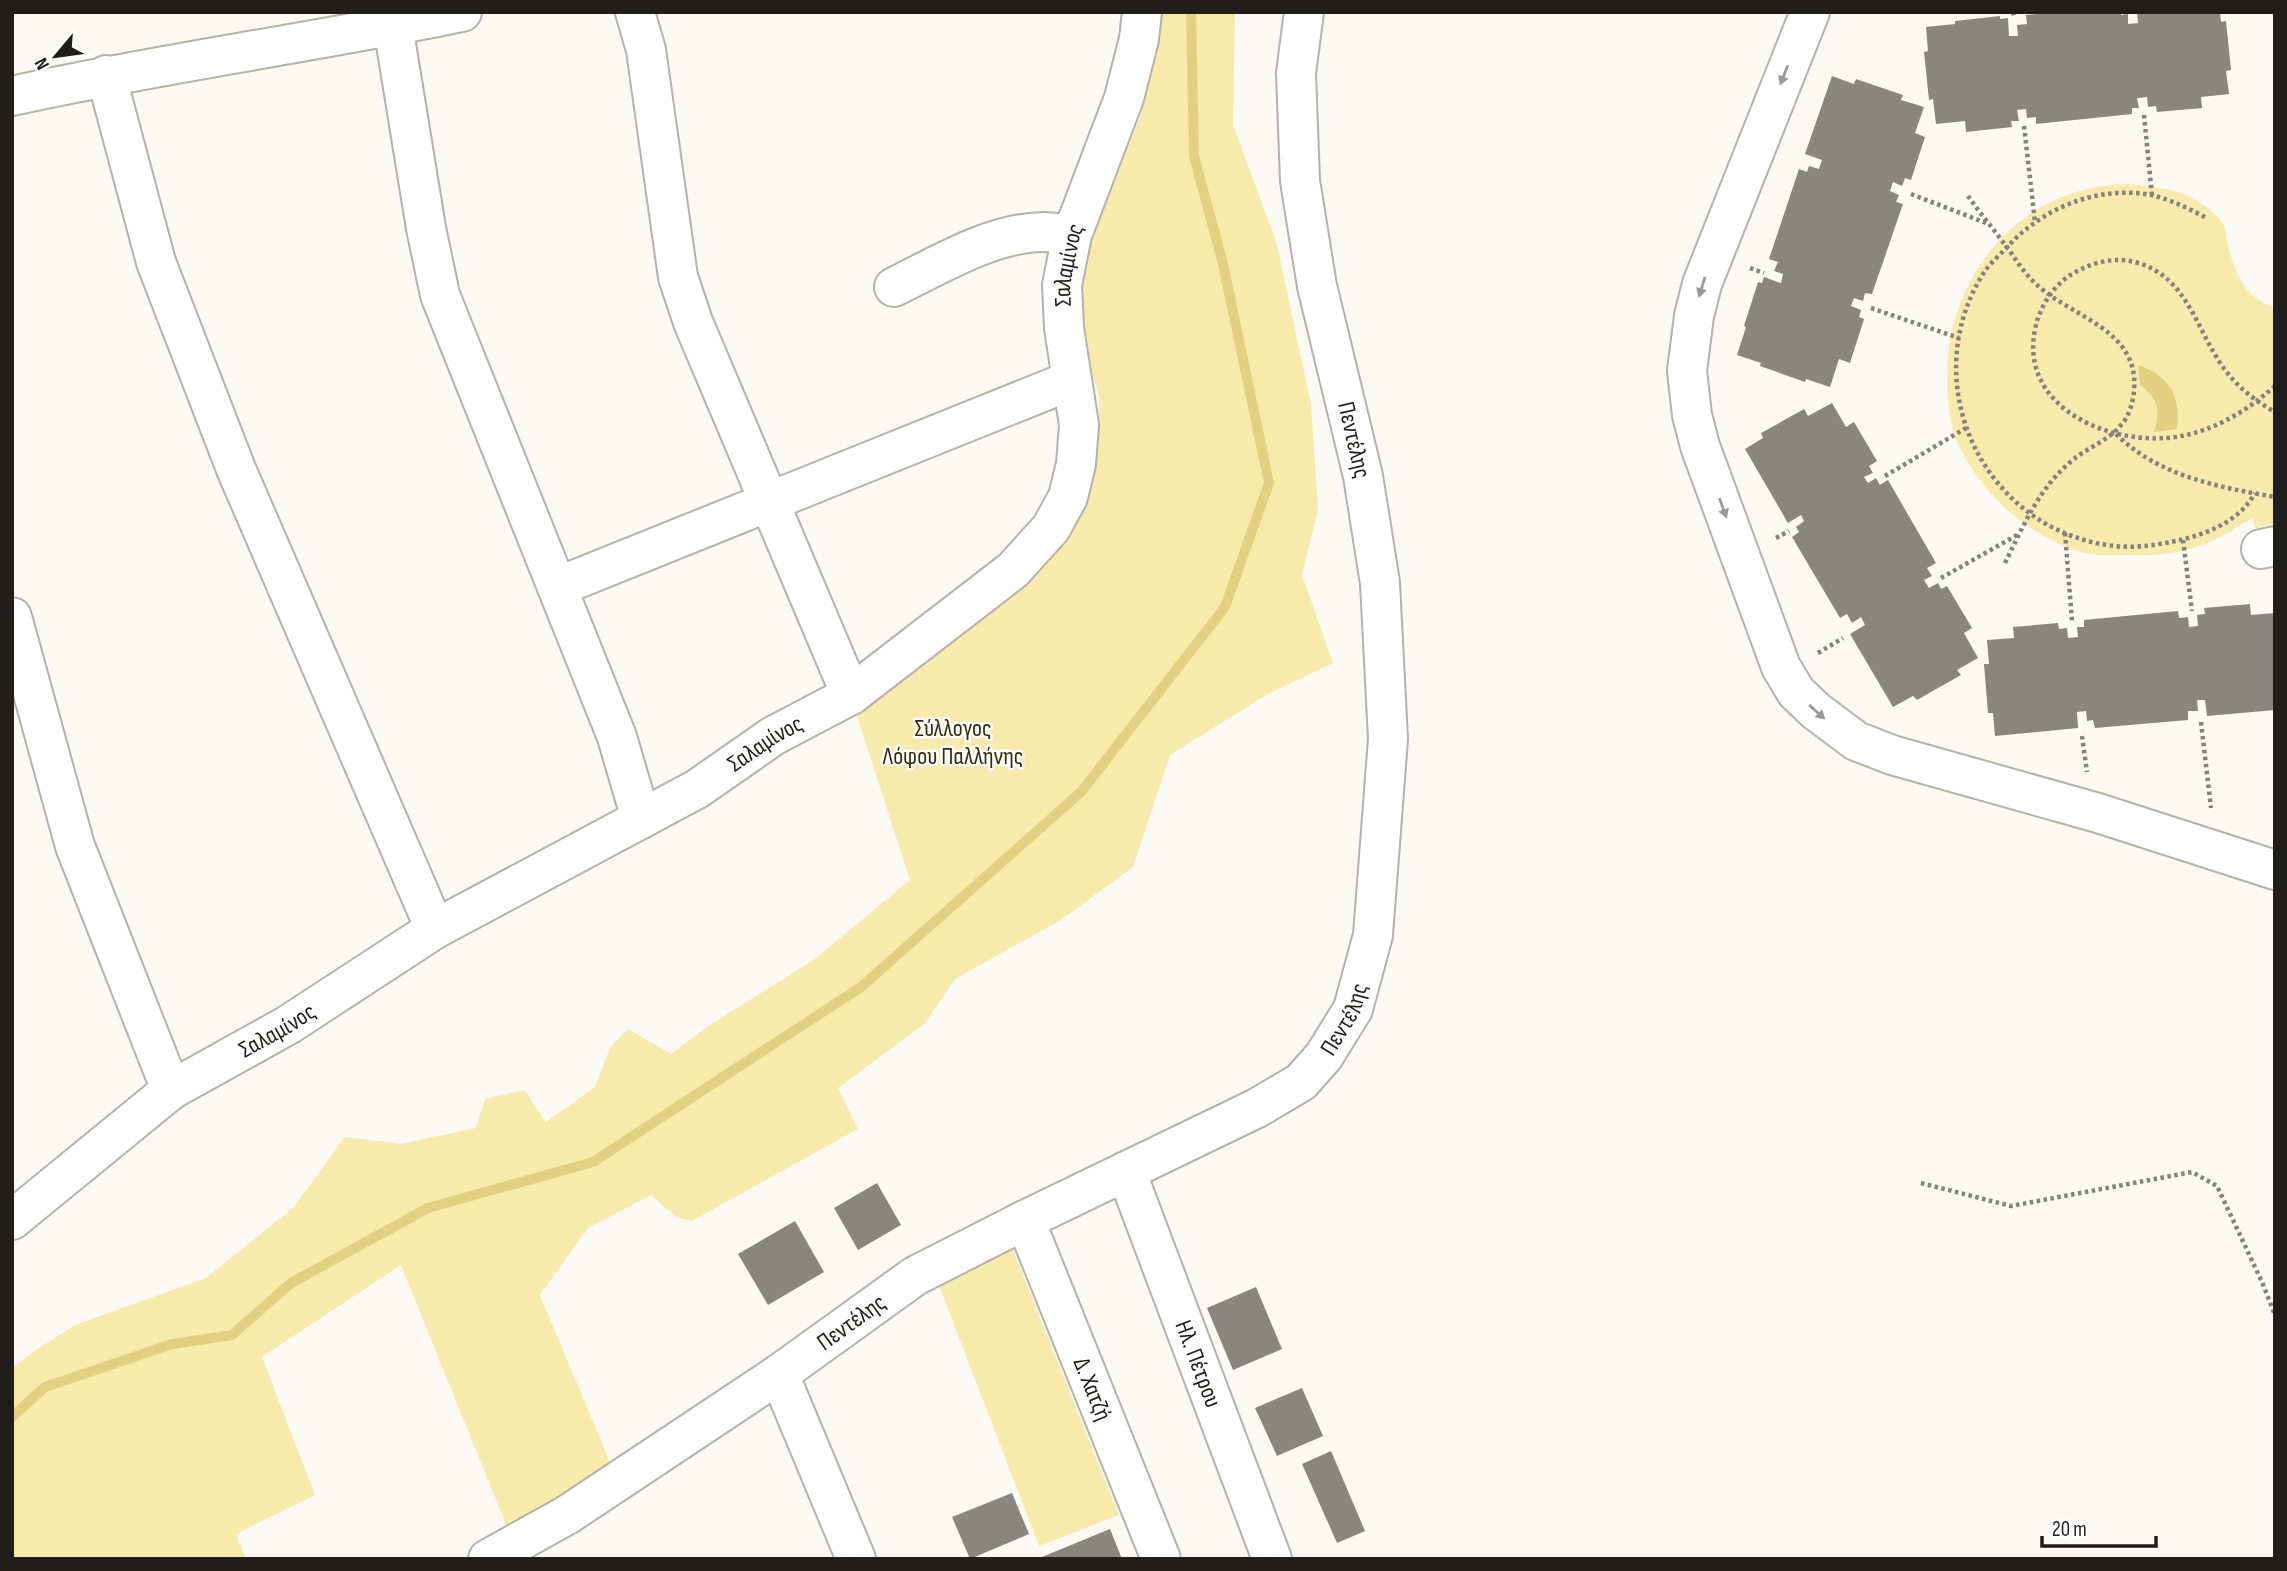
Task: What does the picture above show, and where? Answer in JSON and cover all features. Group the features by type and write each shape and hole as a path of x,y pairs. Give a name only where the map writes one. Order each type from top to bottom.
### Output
{"street":[{"path":"12,96 298,27 393,26 462,12"},
{"path":"635,12 646,50 678,277 693,323 851,695"},
{"name":"Σαλαμίνος","path":"12,1220 171,1090 288,1025 435,929 696,789 773,736 851,695 1013,570 1051,528 1068,497 1076,464 1079,425 1064,328 1062,285 1072,235 1124,98 1139,38 1142,12"},
{"name":"Πεντέλης","path":"488,1559 568,1515 779,1374 915,1276 1257,1108 1301,1082 1324,1056 1353,1009 1373,935 1388,739 1380,583 1363,476 1317,286 1300,181 1296,73 1304,12"},
{"path":"1810,12 1702,284 1689,340 1687,371 1692,415 1700,446 1781,667 1796,692 1856,741 1892,755 2098,813 2275,870"},
{"path":"393,26 426,228 440,295 617,737 641,819"},
{"path":"106,75 156,262 221,430 435,929"},
{"path":"894,287 975,248 1015,236 1044,232 1072,235"},
{"path":"557,587 1072,380"},
{"path":"12,617 75,846 171,1090"},
{"name":"Ηλ. Πέτρου","path":"1126,1171 1272,1559"},
{"name":"Δ. Χατζή","path":"1025,1220 1161,1559"},
{"path":"779,1374 856,1559"}],"path":[{"path":"2144,115 2152,196"},
{"path":"2024,126 2035,222"},
{"path":"2205,217 2178,203 2137,193 2091,196 2065,205 2021,232 1984,272 1962,323 1956,378 1960,410 1981,462 1999,487 2045,524 2077,538 2129,548 2183,540 2235,516 2249,505 2255,493"},
{"path":"1911,194 1987,223"},
{"path":"1968,196 2033,281 2049,296 2104,329 2118,341 2132,361 2135,379 2133,399 2124,422 2115,433 2084,452 2055,476 2029,513 2004,565"},
{"path":"2275,387 2257,402 2221,423 2182,436 2153,439 2102,430 2068,413 2056,402 2042,381 2034,359 2033,337 2039,313 2063,279 2081,268 2098,262 2119,260 2138,263 2161,273 2175,286 2223,367 2239,387 2257,402 2275,412"},
{"path":"1871,308 1959,338"},
{"path":"1885,476 1966,428"},
{"path":"2115,433 2131,449 2184,476 2275,496"},
{"path":"2065,532 2072,621"},
{"path":"1941,578 2020,533"},
{"path":"2183,540 2192,611"},
{"path":"2201,722 2216,851"},
{"path":"1921,1183 2011,1206 2192,1172 2217,1186 2275,1315"}],"green space":[{"name":"Σύλλογος Λόφου Παλλήνης","path":"1151,12 1235,12 1233,125 1276,241 1311,404 1318,510 1302,575 1333,663 1268,694 1170,755 1133,867 1061,920 955,979 925,1023 838,1088 858,1129 692,1221 676,1217 651,1195 588,1228 540,1295 622,1491 520,1559 401,1265 262,1357 315,1495 236,1534 246,1559 12,1559 12,1368 33,1352 75,1325 206,1278 293,1208 345,1137 401,1144 476,1128 485,1099 524,1090 546,1122 595,1087 610,1048 628,1029 671,1054 707,1027 815,959 910,880 856,713 1023,588 1068,535 1088,492 1099,443 1099,396 1087,355 1080,286 1091,234 1141,115"},
{"path":"2128,184 2180,193 2212,211 2224,225 2233,262 2242,282 2256,298 2275,307 2275,523 2256,528 2252,518 2211,541 2171,553 2095,555 2065,546 2028,526 2011,513 1981,482 1959,446 1952,425 1947,391 1948,358 1953,327 1962,299 1993,247 2014,226 2038,209 2066,196 2096,187"},
{"path":"1001,1220 1119,1515 1039,1546 928,1257"}],"shaded area":[{"path":"2138,365 2158,375 2171,389 2177,407 2177,429 2154,432 2156,406 2151,395 2140,385"}],"building":[{"path":"2121,12 2121,15 2128,14 2128,24 2138,23 2137,12 2220,12 2221,22 2226,21 2231,70 2226,71 2229,94 2201,97 2202,108 2157,112 2156,106 2148,107 2147,97 2137,98 2139,108 2132,108 2132,114 2036,124 2036,117 2027,118 2026,109 2017,110 2019,121 2011,121 2012,127 1966,132 1965,121 1936,124 1933,99 1929,100 1924,52 1928,51 1926,27 2000,16 2000,19 2008,18 2009,36 2018,36 2017,25 2027,24 2026,15"},
{"path":"1832,76 1854,84 1856,79 1903,95 1901,100 1924,107 1915,133 1925,137 1911,180 1905,178 1902,186 1893,182 1890,191 1899,195 1896,202 1903,204 1872,294 1865,293 1863,301 1854,298 1851,306 1861,310 1859,317 1864,319 1850,363 1839,359 1830,387 1806,379 1805,382 1737,355 1758,282 1762,283 1764,277 1781,283 1783,274 1774,271 1778,262 1769,259 1799,169 1807,172 1809,166 1819,169 1822,160 1805,154"},
{"path":"1832,403 1846,427 1854,422 1877,461 1869,466 1873,473 1864,477 1868,483 1876,478 1880,485 1888,480 1936,563 1927,568 1932,576 1924,580 1929,588 1938,583 1941,589 1947,586 1972,628 1964,633 1978,658 1957,670 1961,675 1917,700 1913,696 1893,707 1850,634 1865,625 1861,617 1852,623 1847,614 1840,618 1792,537 1799,532 1796,527 1804,521 1801,515 1788,523 1745,449 1763,438 1761,433 1804,409 1808,416"},
{"path":"2250,604 2251,615 2275,613 2275,710 2207,716 2205,700 2197,700 2198,711 2188,711 2188,720 2095,728 2093,720 2087,721 2086,711 2077,712 2078,728 1995,736 1993,713 1988,713 1984,664 1989,664 1987,640 2014,638 2013,627 2058,623 2059,629 2067,628 2068,638 2078,637 2077,627 2084,627 2084,620 2178,611 2179,618 2188,617 2189,627 2198,626 2197,615 2205,614 2204,608"},
{"path":"877,1183 901,1225 858,1250 834,1208"},
{"path":"795,1221 824,1272 768,1305 738,1254"},
{"path":"1256,1287 1282,1349 1233,1370 1207,1308"},
{"path":"1302,1388 1323,1436 1277,1456 1255,1408"},
{"path":"1331,1451 1365,1531 1337,1543 1302,1464"},
{"path":"1012,1493 1029,1534 970,1559 952,1517"},
{"path":"1110,1529 1122,1559 1037,1559"}],"waterway":[{"path":"12,1417 45,1387 172,1344 232,1335 291,1283 428,1208 593,1162 861,987 1081,792 1225,607 1269,483 1223,264 1194,156 1191,12"}]}
